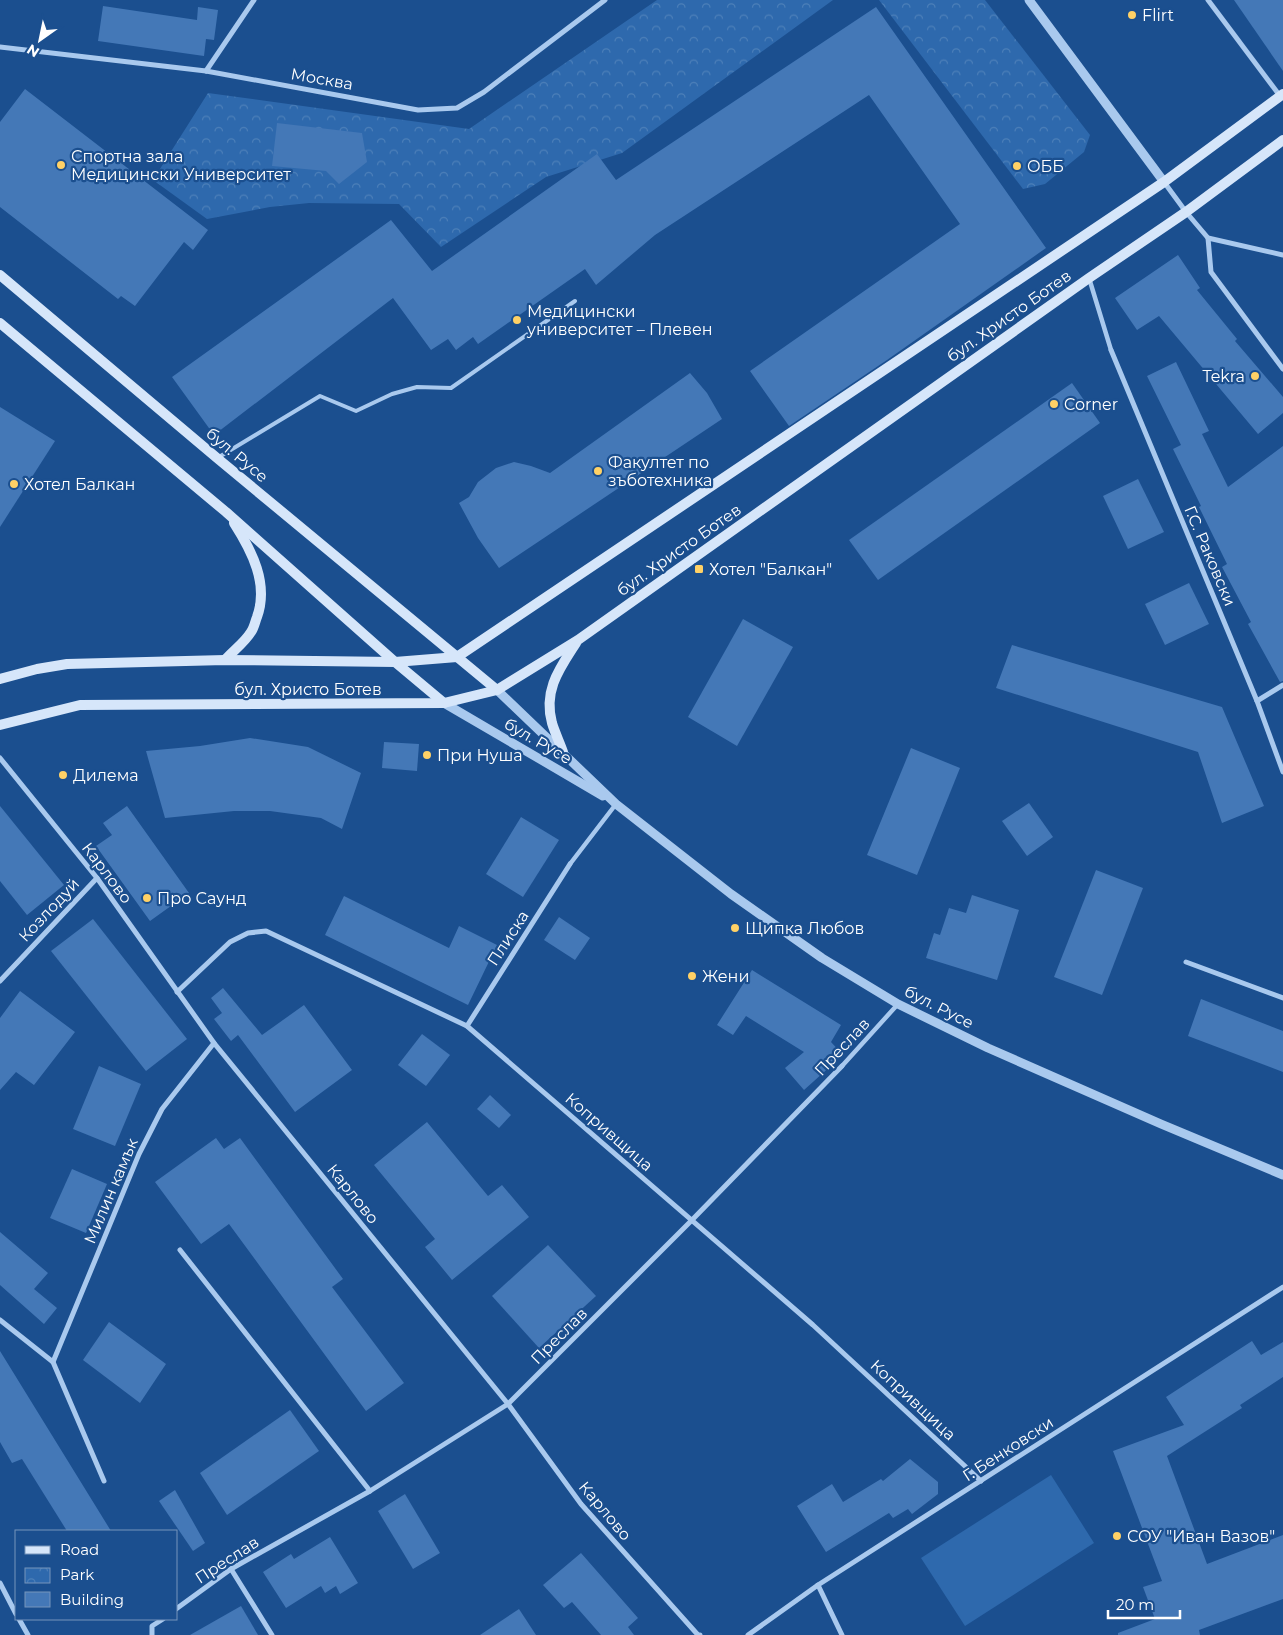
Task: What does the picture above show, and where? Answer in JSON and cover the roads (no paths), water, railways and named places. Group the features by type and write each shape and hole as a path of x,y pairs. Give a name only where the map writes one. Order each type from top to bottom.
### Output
{"main road":[{"name":"бул. Христо Ботев","path":"0,679 37,669 67,664 225,660 395,662 456,657 1164,182 1282,96"},
{"name":"бул. Христо Ботев","path":"0,725 80,705 444,703 497,690 578,640 1089,278 1186,212 1283,140"},
{"name":"бул. Русе","path":"0,276 497,690"},
{"path":"0,323 226,512 444,703"},
{"path":"225,660 252,632 260,607 257,565 247,542 226,512"},
{"path":"563,752 552,722 551,686 557,672 578,640"}],"street":[{"path":"206,70 254,0"},
{"name":"Москва","path":"0,47 206,70 418,110 457,108 484,92 606,0"},
{"path":"1028,0 1186,212 1208,238 1211,272 1283,369"},
{"path":"1208,0 1282,96"},
{"path":"1208,238 1283,255"},
{"path":"1089,278 1111,350"},
{"name":"Г.С. Раковски","path":"1111,350 1257,701 1283,772"},
{"path":"1257,701 1283,685"},
{"name":"бул. Русе","path":"497,690 616,804 731,894 815,953 898,1004 988,1048 1161,1124 1283,1174"},
{"name":"бул. Русе","path":"444,703 616,804"},
{"name":"Карлово","path":"0,758 96,878 214,1043 508,1404 581,1504 700,1635"},
{"path":"570,864 616,804"},
{"name":"Плиска","path":"467,1026 570,864"},
{"name":"Козлодуй","path":"0,981 96,878"},
{"name":"Копривщица","path":"177,992 230,942 248,933 266,932 467,1026 813,1326 981,1481"},
{"path":"1186,962 1283,998"},
{"name":"Преслав","path":"178,1608 231,1569 370,1491 508,1404 692,1220 842,1066 898,1004"},
{"name":"Милин камък","path":"52,1362 138,1154 162,1108 214,1043"},
{"path":"180,1250 370,1491"},
{"name":"Г. Бенковски","path":"748,1635 818,1585 1283,1287"},
{"path":"0,1320 52,1362 104,1481"},
{"path":"231,1569 272,1635"},
{"path":"0,1583 15,1612"},
{"path":"818,1585 842,1635"},
{"path":"20,1620 28,1635"},
{"path":"152,1635 152,1626 161,1620"}],"lane":[{"path":"217,458 320,396 356,411 392,394 417,387 451,388 575,301"}],"place":[{"name":"Flirt","path":"1132,15"},
{"name":"Спортна зала Медицински Университет","path":"61,165"},
{"name":"ОББ","path":"1017,166"},
{"name":"Медицински университет – Плевен","path":"517,320"},
{"name":"Tekra","path":"1255,376"},
{"name":"Corner","path":"1054,404"},
{"name":"Факултет по зъботехника","path":"598,471"},
{"name":"Хотел Балкан","path":"14,484"},
{"name":"Хотел \"Балкан\"","path":"699,569"},
{"name":"При Нуша","path":"427,755"},
{"name":"Дилема","path":"63,775"},
{"name":"Про Саунд","path":"147,898"},
{"name":"Щипка Любов","path":"735,928"},
{"name":"Жени","path":"692,976"},
{"name":"СОУ \"Иван Вазов\"","path":"1117,1536"}]}
